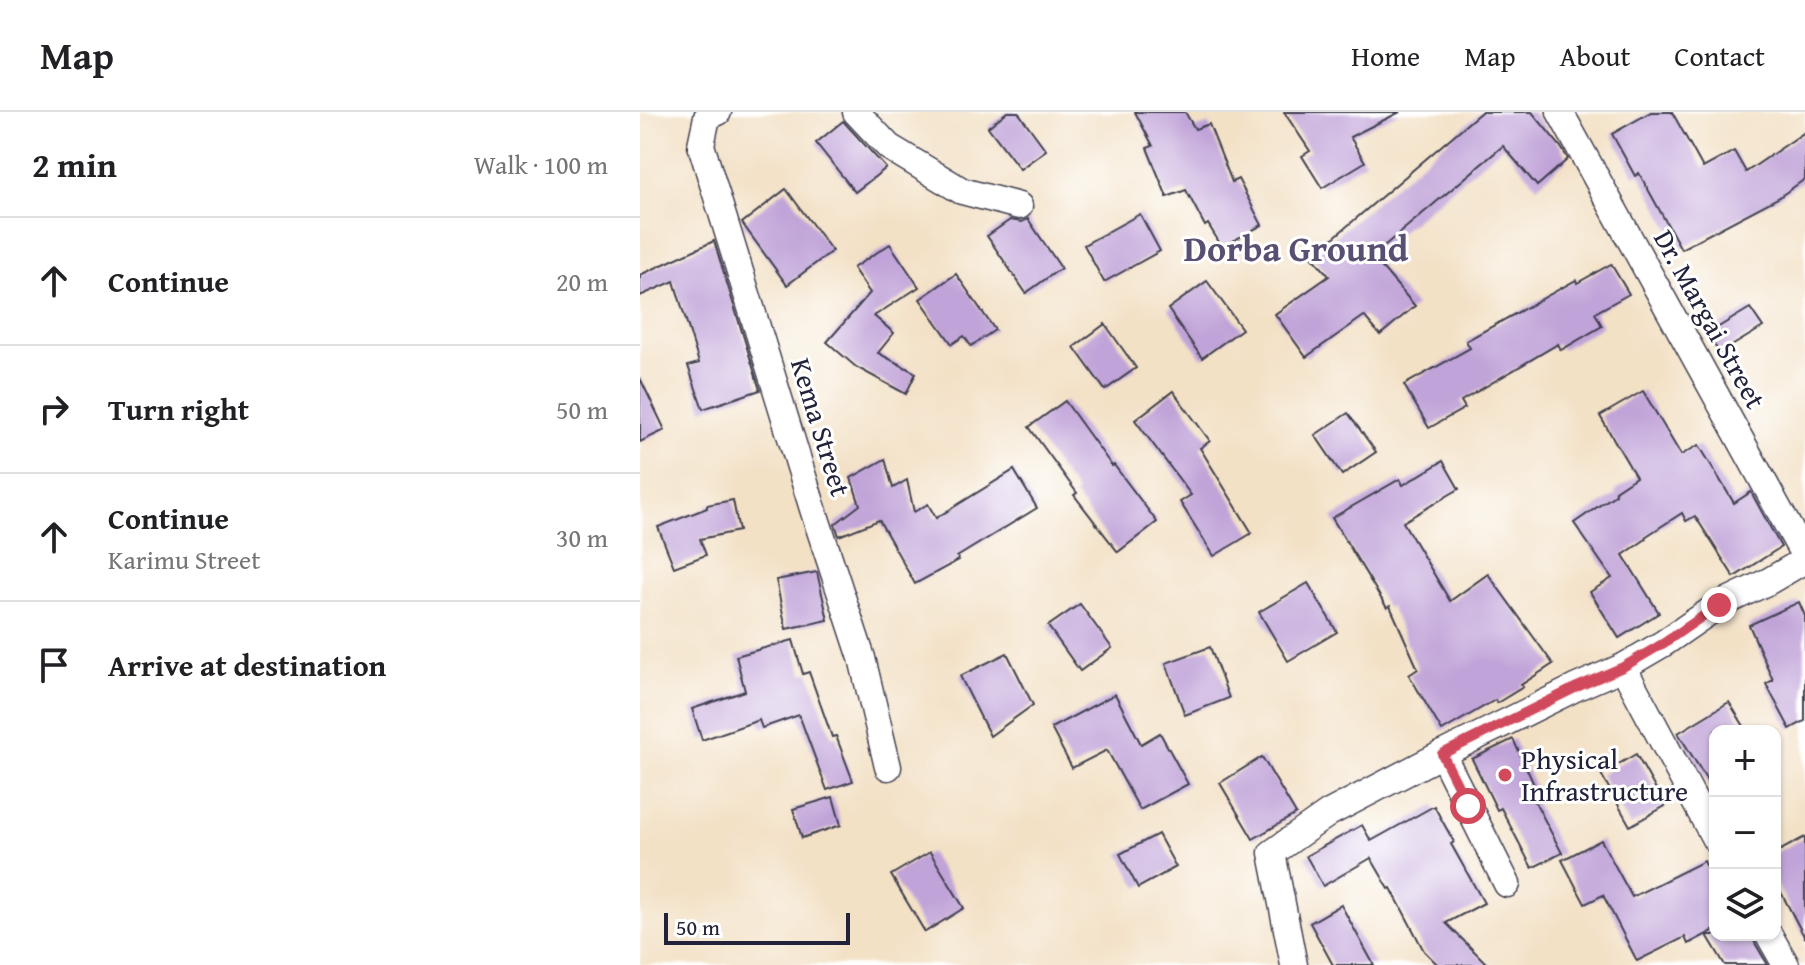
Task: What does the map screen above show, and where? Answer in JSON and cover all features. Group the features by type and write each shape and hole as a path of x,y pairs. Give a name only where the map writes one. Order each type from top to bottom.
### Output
{"street":[{"path":"856,112 889,147 962,191 1019,206"},
{"name":"Dr. Margai Street","path":"1560,112 1805,559"},
{"name":"Kema Street","path":"707,114 701,145 862,658 888,767"},
{"path":"1294,965 1272,853 1329,813 1442,754 1623,667 1719,605 1769,581 1805,559"},
{"path":"1623,667 1709,828"},
{"path":"1442,754 1507,884"},
{"path":"1772,941 1786,965"}],"building":[{"path":"1007,112 1018,112 1046,150 1020,169 988,127"},
{"path":"1135,112 1185,112 1195,129 1209,124 1232,182 1238,179 1262,225 1222,247 1208,224 1205,226 1186,190 1167,197 1147,148 1153,146"},
{"path":"1284,112 1400,112 1350,137 1365,162 1322,188 1302,156 1310,151"},
{"path":"1481,112 1532,112 1568,159 1537,186 1503,146 1372,256 1415,306 1380,335 1364,316 1306,357 1275,314 1329,276 1312,256"},
{"path":"1651,112 1672,112 1703,168 1734,151 1746,172 1805,132 1805,179 1778,198 1681,249 1639,173 1635,176 1612,134"},
{"path":"843,121 886,168 855,192 816,143"},
{"path":"786,189 832,251 787,285 742,223"},
{"path":"1140,214 1160,251 1104,282 1084,245"},
{"path":"1028,219 1061,268 1026,293 987,236 1010,220 1022,222"},
{"path":"714,241 760,390 703,409 688,366 699,363 674,281 640,296 640,275"},
{"path":"890,244 919,287 874,316 894,333 878,353 916,373 906,394 856,367 827,342 870,293 853,268"},
{"path":"1611,264 1629,294 1595,313 1602,326 1561,350 1558,344 1461,401 1465,408 1429,428 1404,385 1470,348 1466,341"},
{"path":"956,274 995,330 971,346 964,336 952,344 920,299"},
{"path":"1207,281 1242,329 1202,358 1168,309"},
{"path":"1750,308 1763,327 1720,353 1707,334"},
{"path":"1105,324 1136,368 1105,390 1074,347"},
{"path":"640,378 665,430 640,442"},
{"path":"1173,391 1210,441 1200,448 1252,533 1214,556 1180,502 1191,495 1135,420"},
{"path":"1643,391 1681,455 1699,445 1734,503 1751,492 1781,547 1734,577 1695,516 1686,521 1682,513 1623,555 1659,613 1619,638 1590,592 1612,578 1574,523 1636,477 1600,416"},
{"path":"1065,401 1157,522 1118,552 1074,495 1077,493 1029,427"},
{"path":"1348,413 1376,452 1342,475 1315,435"},
{"path":"885,459 893,488 907,480 914,512 928,504 936,518 1014,470 1037,508 957,557 959,560 915,584 879,520 839,536 835,524 860,505 851,478"},
{"path":"1443,461 1459,489 1403,522 1450,601 1488,574 1553,664 1497,703 1495,700 1442,731 1409,675 1418,669 1390,606 1387,608 1332,518 1400,479 1403,485"},
{"path":"733,500 739,531 700,539 706,555 674,567 658,527 707,508 707,505"},
{"path":"817,572 828,620 786,629 776,580"},
{"path":"1308,583 1337,632 1288,661 1259,612"},
{"path":"1799,602 1805,616 1805,721 1790,729 1766,684 1773,680 1749,625"},
{"path":"1080,604 1112,648 1080,671 1048,626"},
{"path":"793,640 803,674 809,672 832,737 836,736 853,781 827,790 799,715 762,728 759,720 702,740 692,709 745,691 736,656"},
{"path":"1210,647 1229,698 1185,715 1166,663"},
{"path":"1007,653 1033,705 990,736 960,676"},
{"path":"1115,694 1141,744 1160,733 1188,784 1140,810 1107,750 1072,768 1051,728"},
{"name":"Physical Infrastructure","path":"1729,702 1743,725 1709,725 1709,783 1678,733"},
{"path":"1513,739 1537,791 1531,794 1562,853 1532,868 1501,808 1497,810 1472,759"},
{"name":"Physical Infrastructure","path":"1636,754 1665,806 1630,826 1601,774"},
{"path":"1262,757 1296,814 1253,839 1220,783"},
{"path":"833,797 841,825 802,838 793,809"},
{"path":"1434,806 1484,903 1446,923 1488,965 1438,965 1424,951 1391,888 1371,858 1323,886 1306,856 1362,825 1371,841"},
{"path":"1158,834 1176,867 1138,888 1120,854"},
{"path":"1805,837 1805,938 1781,892 1781,850"},
{"path":"1601,840 1632,897 1704,861 1709,871 1709,933 1688,944 1685,937 1637,961 1603,895 1585,904 1562,860"},
{"path":"930,852 964,908 925,932 891,875"},
{"path":"1341,905 1374,965 1333,965 1310,923"},
{"path":"1711,941 1754,941 1768,965 1725,965"}],"place":[{"name":"Physical Infrastructure","path":"1505,775"}],"district":[{"name":"Dorba Ground","path":"1296,248"}],"route":[{"path":"1468,806 1442,754 1623,667 1719,605"}]}
